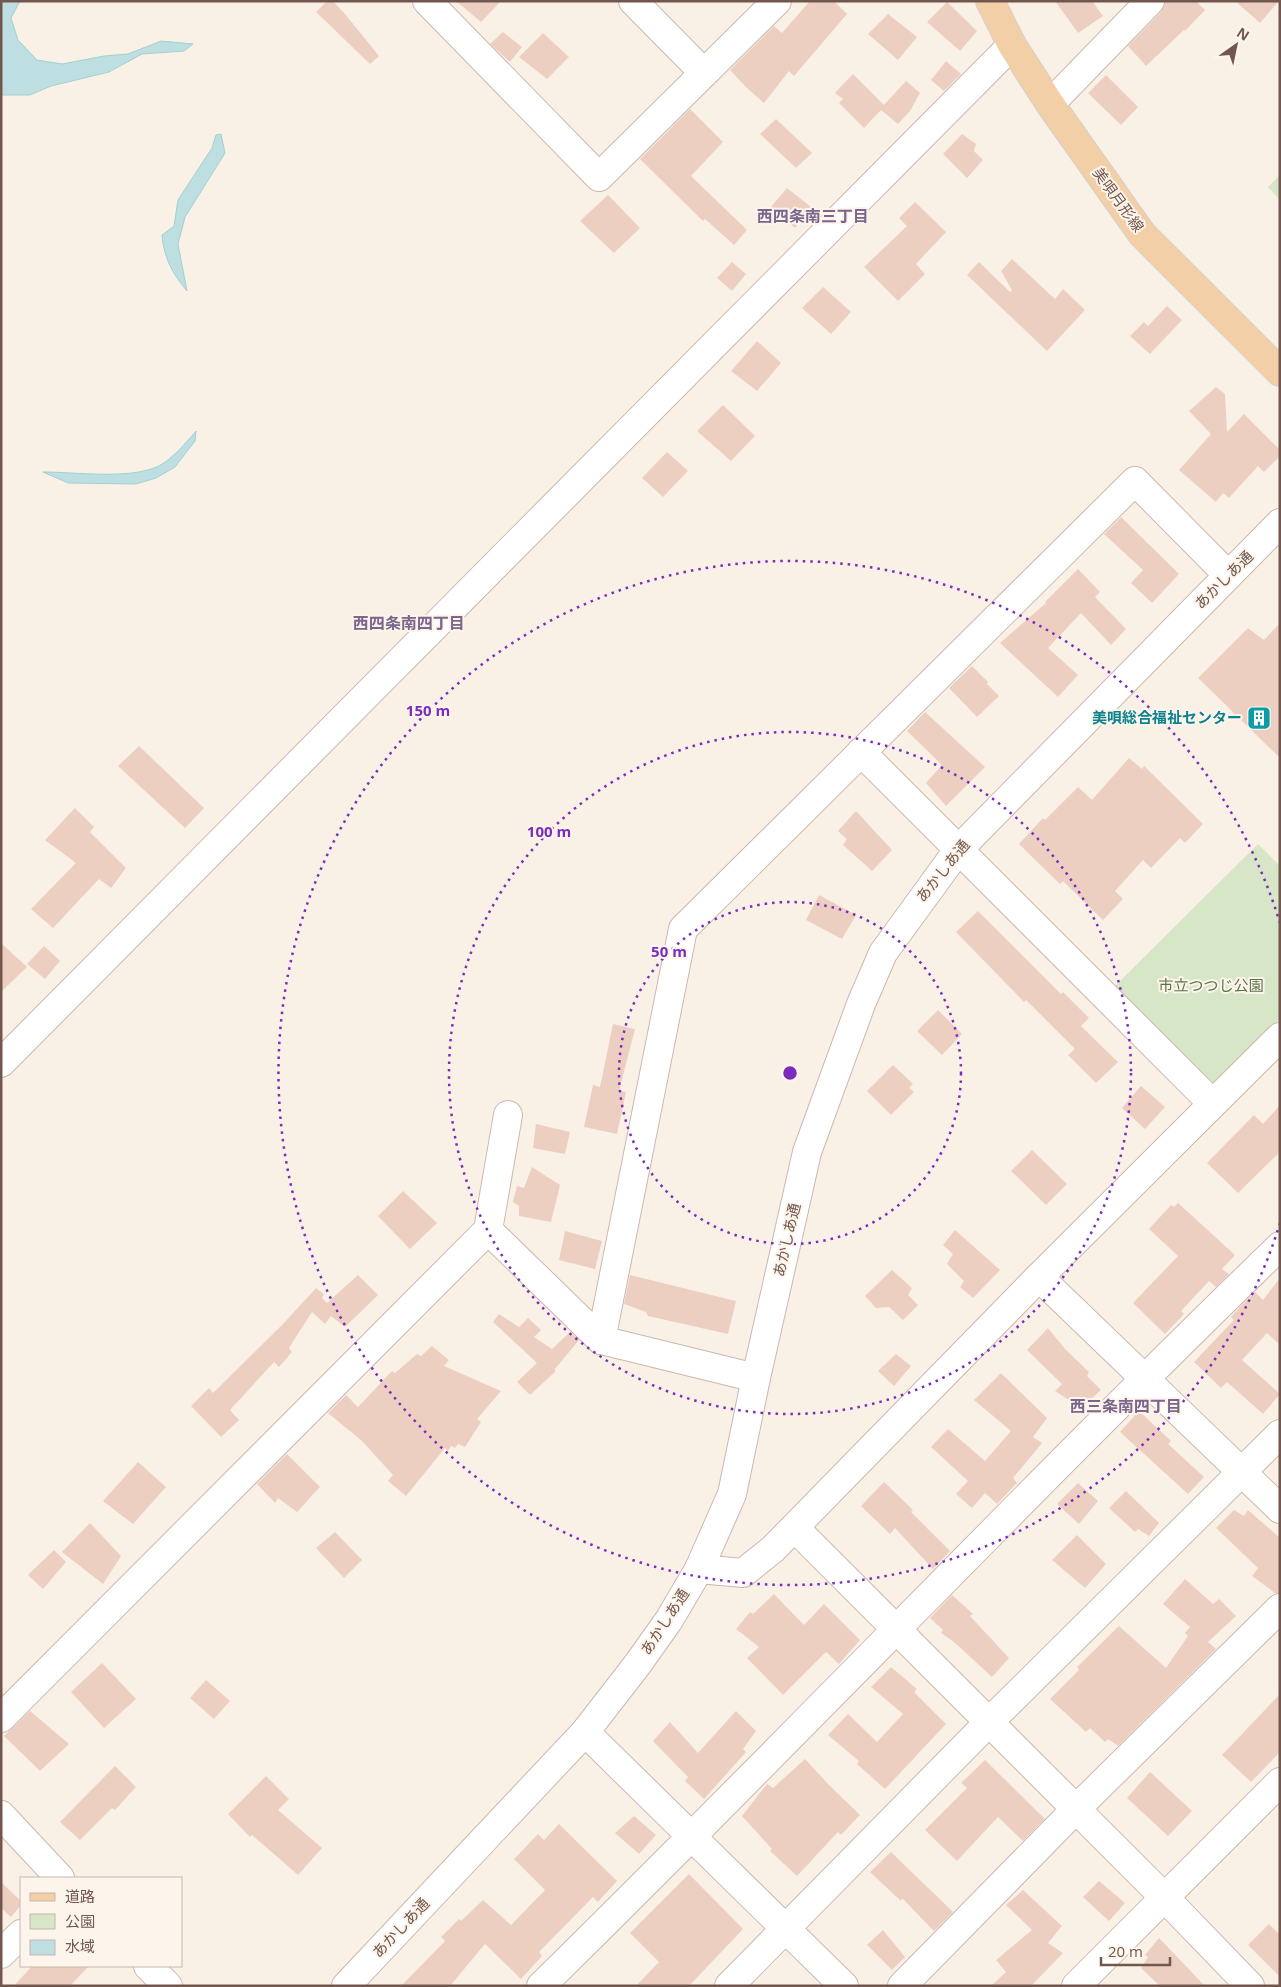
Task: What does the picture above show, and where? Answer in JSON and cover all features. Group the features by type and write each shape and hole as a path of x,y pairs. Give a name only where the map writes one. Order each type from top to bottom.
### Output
{"main road":[{"name":"美唄月形線","path":"990,1 1012,45 1050,104 1142,234 1280,372"}],"street":[{"path":"427,1 599,177 777,1"},
{"path":"633,1 704,73"},
{"path":"1050,104 1150,1"},
{"path":"1,1063 1012,45"},
{"path":"601,1340 683,929 1135,481 1228,575"},
{"name":"あかしあ通","path":"346,1986 585,1732 638,1665 669,1620 699,1569 732,1494 807,1152 861,1004 883,953 958,850 1280,523"},
{"path":"861,752 1212,1103"},
{"path":"699,1569 743,1573 774,1549 1039,1276 1212,1103 1276,1049"},
{"path":"1,1718 488,1230 508,1115"},
{"path":"488,1230 601,1340 756,1378"},
{"path":"540,1986 692,1837 895,1628 1144,1378 1280,1246"},
{"path":"1039,1276 1280,1509"},
{"path":"729,1986 989,1722 1280,1434"},
{"path":"794,1528 1164,1897 1250,1986"},
{"path":"902,1986 1076,1809 1280,1608"},
{"path":"585,1732 844,1986"},
{"path":"1076,1986 1280,1782"},
{"path":"1,1815 59,1877"},
{"path":"1,1954 20,1935"},
{"path":"149,1967 168,1986"}],"green space":[{"path":"1280,175 1280,200 1268,187"},
{"name":"市立つつじ公園","path":"1258,844 1280,866 1280,1019 1214,1084 1114,987"}],"water":[{"path":"1,1 20,1 11,18 18,40 37,60 62,64 104,56 128,54 161,41 193,44 184,51 142,54 109,72 51,86 30,95 1,95"},
{"path":"221,134 225,153 185,217 178,244 187,291 170,265 162,235 174,226 178,200 212,148 216,135"},
{"path":"196,431 195,441 175,467 156,478 136,484 68,483 43,472 118,474 147,470 159,466 169,459"}],"building":[{"path":"327,1 333,1 379,56 370,64 316,12"},
{"path":"456,1 501,1 481,22"},
{"path":"810,1 834,1 847,14 794,76 789,71 764,103 730,70 774,26 782,33"},
{"path":"1055,1 1092,1 1103,16 1078,33"},
{"path":"1166,1 1196,1 1205,10 1146,66 1128,46 1161,12"},
{"path":"1235,1 1279,1 1260,23"},
{"path":"947,2 977,31 960,51 927,22"},
{"path":"888,14 917,37 898,60 868,34"},
{"path":"503,32 522,47 510,62 490,44"},
{"path":"543,33 569,57 547,79 519,57"},
{"path":"946,61 961,74 944,91 931,80"},
{"path":"853,74 884,105 906,81 920,93 910,111 898,124 881,110 864,128 839,103 843,99 835,93"},
{"path":"1106,75 1138,107 1121,125 1088,93"},
{"path":"690,109 723,142 691,176 747,230 734,245 705,219 703,221 640,159"},
{"path":"776,119 812,153 796,168 760,134"},
{"path":"962,134 976,144 974,151 983,160 967,178 943,154"},
{"path":"787,188 811,207 795,228 770,208"},
{"path":"608,195 640,228 614,253 580,221"},
{"path":"915,202 946,232 916,264 925,274 898,301 864,267 907,226 899,218"},
{"path":"1012,259 1055,299 1063,289 1085,310 1047,351 967,275 979,262 1010,292 1012,290 1001,271"},
{"path":"732,262 746,274 732,291 717,278"},
{"path":"823,287 851,312 831,334 802,308"},
{"path":"1167,306 1182,320 1150,354 1130,336 1144,322 1148,326"},
{"path":"757,341 781,363 757,391 731,371"},
{"path":"1216,387 1225,394 1227,432 1244,414 1280,450 1280,456 1264,472 1258,466 1229,498 1223,493 1216,502 1179,470 1211,434 1189,411"},
{"path":"723,405 755,436 731,461 697,431"},
{"path":"667,452 688,471 663,497 642,478"},
{"path":"1121,517 1179,574 1152,603 1131,583 1143,570 1104,534"},
{"path":"1078,569 1100,592 1095,597 1126,629 1111,645 1081,613 1048,648 1078,675 1058,697 1000,643 1046,603"},
{"name":"美唄総合福祉センター","path":"1280,623 1280,758 1198,678 1248,628 1264,640"},
{"path":"972,666 999,696 977,717 949,688"},
{"path":"925,712 985,767 946,806 926,783 942,765 907,731"},
{"path":"139,746 204,808 185,828 118,766"},
{"path":"1129,758 1142,769 1144,766 1203,824 1185,843 1180,838 1151,868 1143,860 1115,891 1123,899 1103,920 1063,881 1060,884 1019,844 1043,818 1045,820 1078,787 1092,800"},
{"path":"75,808 94,827 90,832 126,868 111,888 99,879 53,928 31,909 76,863 45,840"},
{"path":"856,811 892,850 872,871 843,845 847,839 838,831"},
{"path":"819,895 856,915 842,939 806,920"},
{"path":"978,911 1061,994 1063,992 1089,1018 1081,1026 1118,1062 1096,1083 1068,1055 1075,1049 1026,1000 1024,1002 956,932"},
{"path":"1,943 27,967 1,992"},
{"path":"44,946 60,961 45,979 27,964"},
{"path":"938,1010 962,1034 942,1055 917,1031"},
{"path":"613,1024 635,1029 619,1091 626,1092 617,1134 584,1127 593,1085 600,1087"},
{"path":"893,1065 913,1084 909,1088 914,1092 891,1115 867,1091"},
{"path":"1141,1086 1165,1107 1145,1129 1122,1108"},
{"path":"1280,1105 1280,1152 1238,1193 1207,1163 1254,1115 1263,1124"},
{"path":"536,1124 570,1132 565,1154 533,1148"},
{"path":"1032,1150 1067,1184 1046,1205 1011,1171"},
{"path":"532,1167 560,1185 551,1222 519,1216 519,1206 513,1202 517,1186 524,1188"},
{"path":"403,1191 437,1223 410,1249 378,1216"},
{"path":"1178,1203 1235,1255 1222,1269 1229,1274 1216,1287 1209,1281 1181,1311 1184,1314 1165,1334 1133,1303 1178,1256 1149,1229 1171,1205 1174,1207"},
{"path":"955,1230 1000,1270 973,1298 960,1287 964,1281 947,1264 953,1254 943,1245"},
{"path":"565,1231 602,1241 595,1269 559,1260"},
{"path":"892,1270 912,1288 908,1295 918,1305 903,1320 889,1307 876,1308 865,1296"},
{"path":"358,1275 378,1295 345,1327 331,1316 325,1324 312,1312 289,1348 292,1352 279,1367 274,1362 230,1410 239,1420 221,1437 191,1406 209,1388 213,1393 283,1324 316,1288 324,1294 322,1298 327,1303"},
{"path":"630,1275 736,1301 728,1334 648,1316 646,1312 624,1304"},
{"path":"1280,1278 1280,1345 1267,1333 1242,1360 1280,1394 1263,1414 1227,1382 1221,1388 1194,1362 1234,1320 1231,1317 1255,1292 1263,1300"},
{"path":"499,1314 519,1327 528,1318 541,1330 534,1337 552,1349 570,1332 579,1340 555,1369 555,1372 530,1395 517,1382 537,1363 493,1322"},
{"path":"1048,1328 1065,1349 1089,1372 1087,1376 1101,1390 1081,1408 1055,1391 1062,1384 1027,1350"},
{"path":"432,1346 449,1360 444,1366 501,1391 477,1419 481,1422 465,1447 458,1444 455,1448 451,1446 448,1451 445,1448 406,1496 388,1481 393,1475 362,1441 328,1413 346,1395 358,1407 392,1371 395,1373 417,1354 421,1356"},
{"path":"896,1354 911,1366 894,1386 878,1371"},
{"path":"1001,1373 1047,1418 1033,1437 1042,1443 1013,1478 1017,1483 997,1504 985,1493 972,1508 956,1494 968,1481 931,1447 948,1429 985,1461 1011,1431 974,1400"},
{"path":"1139,1411 1171,1441 1168,1444 1204,1477 1188,1494 1120,1432"},
{"path":"287,1454 320,1487 297,1512 278,1498 275,1503 257,1484"},
{"path":"138,1462 166,1487 133,1524 103,1501"},
{"path":"884,1482 913,1510 911,1512 950,1551 933,1569 895,1528 890,1534 861,1506"},
{"path":"1078,1483 1098,1501 1079,1524 1057,1504"},
{"path":"1126,1491 1159,1523 1149,1536 1138,1529 1135,1532 1109,1508"},
{"path":"1234,1510 1244,1516 1248,1510 1280,1538 1280,1593 1275,1593 1252,1576 1258,1568 1216,1528"},
{"path":"90,1523 121,1556 103,1584 62,1552"},
{"path":"335,1532 362,1560 344,1578 316,1548"},
{"path":"1077,1535 1106,1564 1085,1588 1052,1560"},
{"path":"54,1550 66,1562 43,1589 28,1575"},
{"path":"1185,1579 1213,1604 1219,1599 1236,1616 1208,1642 1216,1649 1118,1746 1108,1739 1105,1742 1090,1728 1086,1732 1050,1699 1079,1670 1077,1667 1119,1626 1166,1668 1188,1636 1185,1633 1190,1627 1163,1604"},
{"path":"774,1594 804,1625 824,1604 860,1640 839,1664 826,1652 783,1695 747,1658 759,1647 736,1629 750,1612 753,1614"},
{"path":"952,1595 973,1614 970,1616 1009,1658 992,1677 954,1642 941,1633 943,1630 930,1618"},
{"path":"102,1663 136,1699 104,1728 71,1692"},
{"path":"891,1667 917,1689 914,1692 946,1724 885,1789 857,1764 859,1761 828,1735 848,1714 877,1742 903,1714 871,1687"},
{"path":"206,1680 230,1701 214,1719 190,1698"},
{"path":"1280,1694 1280,1752 1251,1782 1222,1755"},
{"path":"30,1711 69,1744 40,1771 4,1736"},
{"path":"736,1711 756,1731 743,1749 746,1752 704,1799 685,1781 688,1777 653,1741 670,1722 698,1753"},
{"path":"805,1759 860,1815 841,1835 838,1832 797,1876 770,1851 772,1849 742,1816 767,1784 773,1788"},
{"path":"985,1760 1045,1819 1023,1841 998,1817 957,1861 925,1830 967,1788 961,1783"},
{"path":"115,1766 136,1787 115,1810 112,1808 80,1840 60,1822"},
{"path":"1150,1772 1192,1811 1168,1836 1127,1798"},
{"path":"266,1776 289,1799 278,1810 322,1848 298,1875 252,1835 250,1837 228,1814"},
{"path":"634,1816 656,1835 639,1854 615,1833"},
{"path":"559,1824 617,1881 598,1902 593,1897 539,1952 542,1956 521,1979 485,1944 450,1986 401,1986 445,1941 441,1937 459,1919 461,1921 483,1900 511,1925 545,1890 514,1859 538,1834 544,1840"},
{"path":"891,1852 953,1912 934,1931 902,1898 901,1901 870,1872"},
{"path":"689,1874 743,1929 689,1986 636,1986 659,1962 630,1933"},
{"path":"1099,1881 1125,1903 1109,1921 1083,1897"},
{"path":"1,1882 20,1900 20,1906 11,1917 1,1908"},
{"path":"1023,1890 1062,1926 1048,1943 1063,1953 1031,1986 991,1986 1006,1972 996,1960 1032,1930 1006,1905"},
{"path":"1269,1924 1280,1935 1280,1977 1248,1945"},
{"path":"883,1930 905,1957 892,1970 867,1945"},
{"path":"1159,1938 1205,1986 1160,1986 1141,1968 1148,1957 1145,1955"},
{"path":"31,1967 88,1967 70,1986 14,1986"}],"place":[{"name":"美唄総合福祉センター","path":"1259,718"}],"district":[{"name":"西四条南三丁目","path":"813,216"},
{"name":"西四条南四丁目","path":"409,623"},
{"name":"西三条南四丁目","path":"1126,1406"}]}
